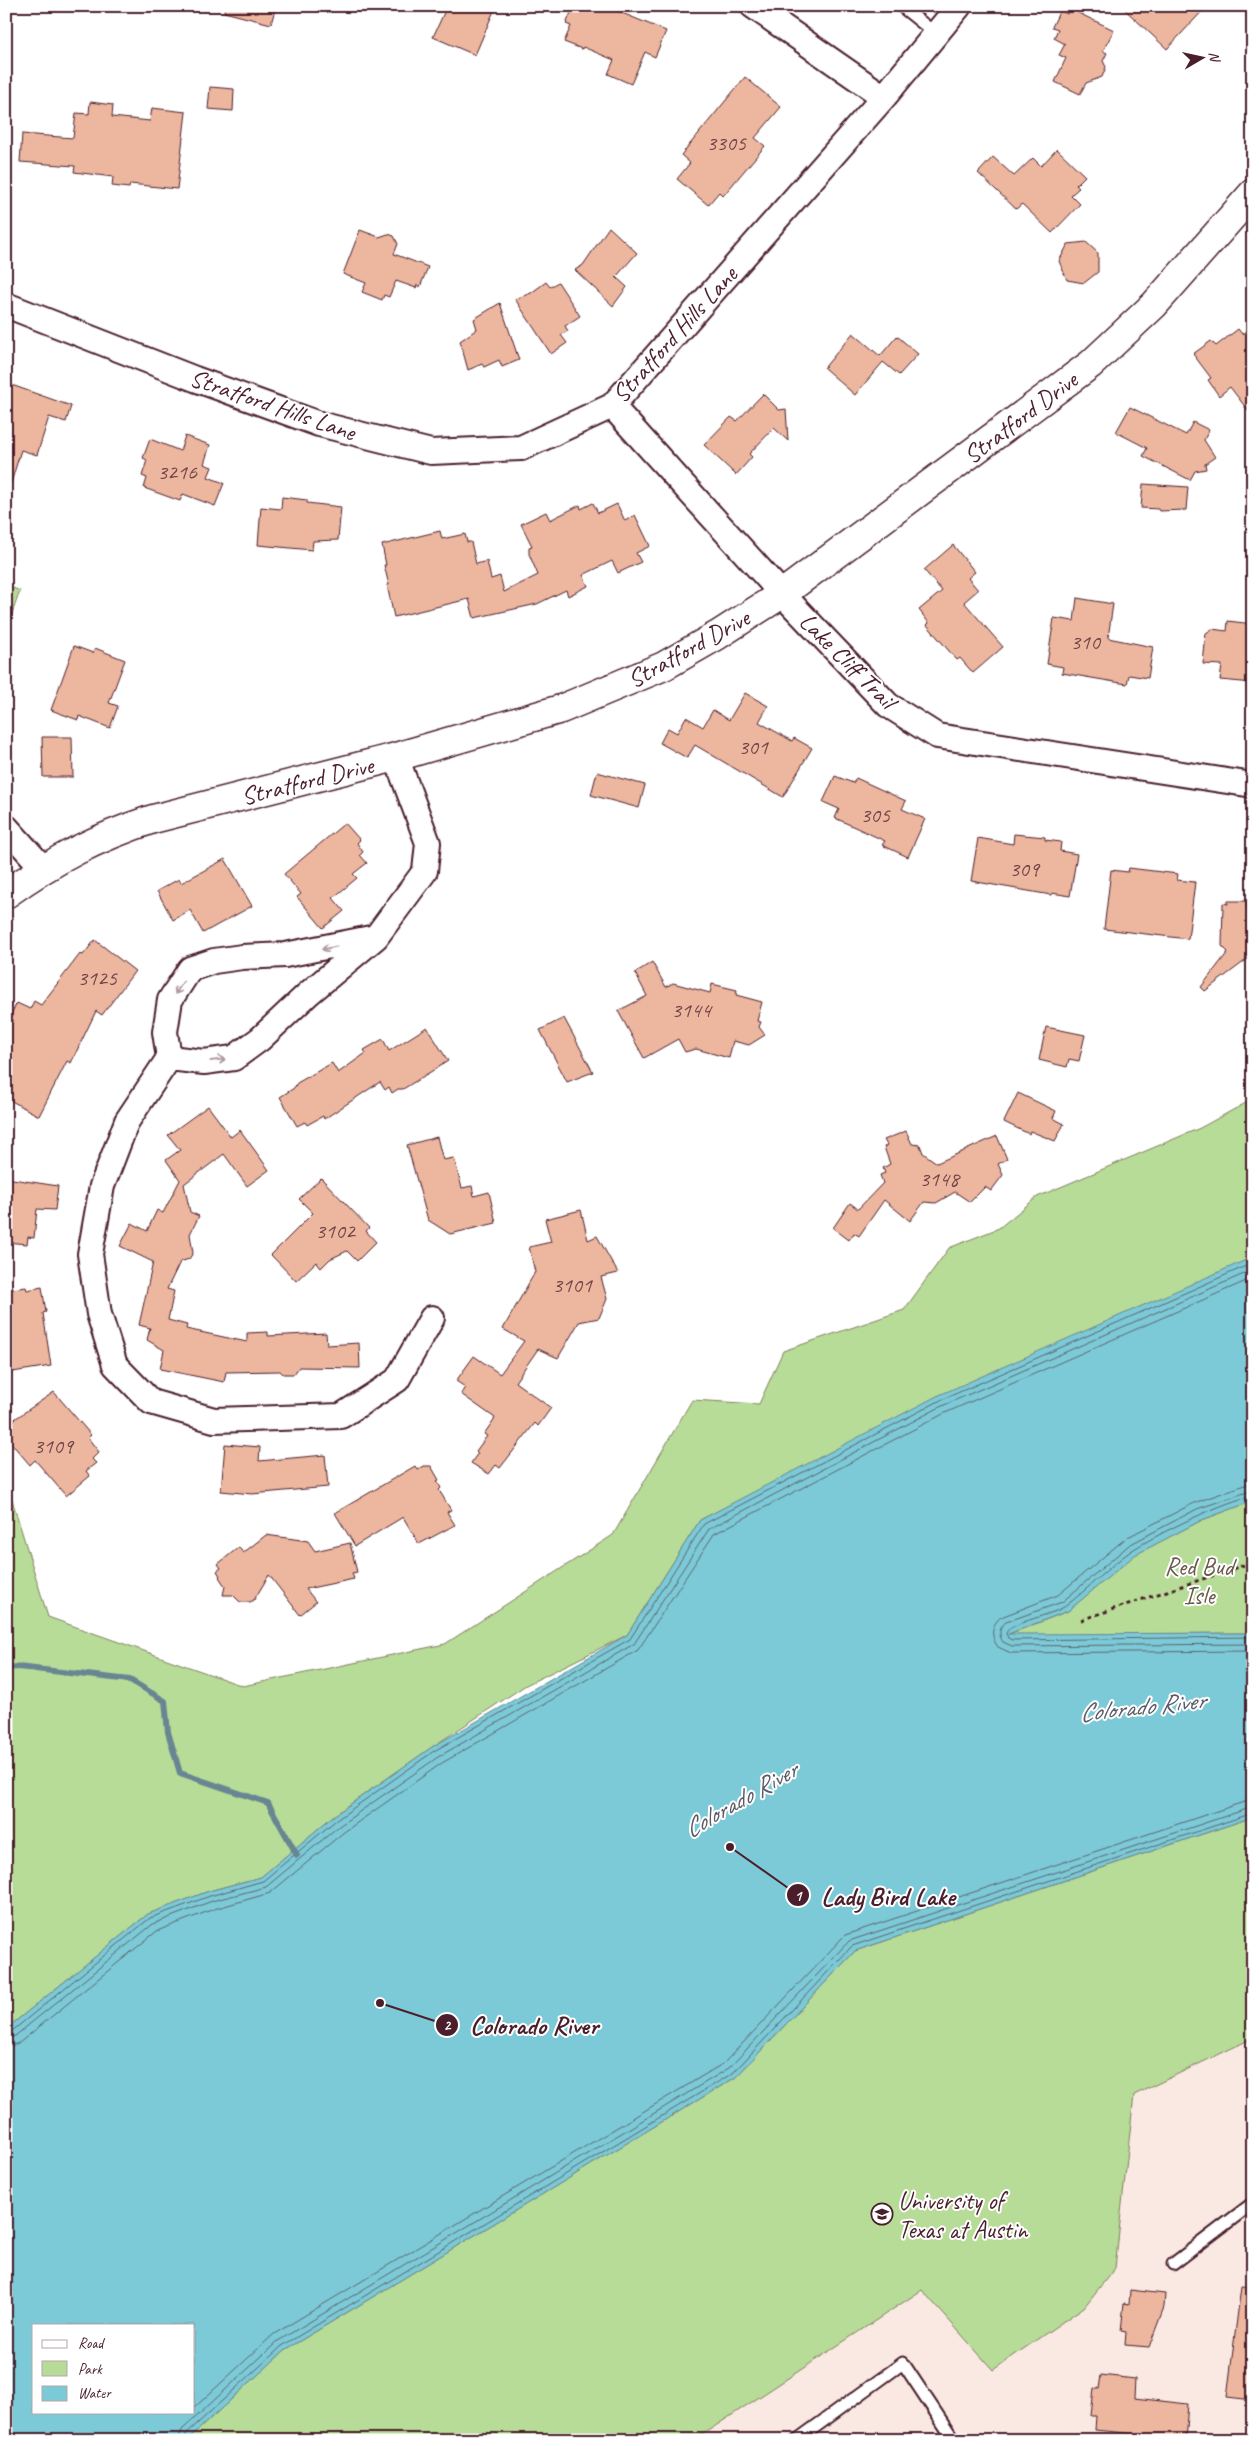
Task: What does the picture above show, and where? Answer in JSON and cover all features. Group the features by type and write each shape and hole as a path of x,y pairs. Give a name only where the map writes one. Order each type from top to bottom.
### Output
{"street":[{"path":"752,6 884,97"},
{"name":"Stratford Hills Lane","path":"6,305 195,379 318,424 431,452 521,448 612,406 884,97 959,6"},
{"name":"Stratford Drive","path":"6,894 43,868 77,848 115,832 153,819 396,757 561,709 664,666 718,635 782,594 1091,364 1154,305 1253,193"},
{"name":"Lake Cliff Trail","path":"612,406 782,594 888,705 938,736 1253,785"},
{"path":"169,1058 204,1062 234,1058 260,1039 309,993 376,937 425,872 428,843 396,757"},
{"path":"6,827 43,868"},
{"path":"376,937 285,955 214,960 190,969 170,1000 165,1032 169,1058 127,1121 102,1186 90,1254 99,1314 115,1365 151,1402 214,1420 341,1416 397,1380 432,1318"}],"lane":[{"path":"901,6 936,34"},
{"path":"1173,2264 1253,2203"},
{"path":"797,2440 903,2363 949,2438"}],"path":[{"path":"1081,1620 1253,1562"}],"shaded area":[{"name":"University of Texas at Austin","path":"1253,1817 1253,2440 187,2440"}],"green space":[{"path":"6,585 20,591 6,630"},
{"path":"1253,1099 1253,1257 770,1485 700,1520 627,1635 526,1685 432,1747 332,1817 261,1877 209,1891 148,1914 6,2029 6,1480 48,1617 243,1686 445,1644 613,1535 692,1400 759,1404 783,1351 904,1310 949,1248 999,1228 1037,1197 1200,1128"},
{"name":"Red Bud Isle","path":"1253,1501 1253,1633 1007,1635 1068,1611 1134,1555 1202,1520"},
{"name":"University of Texas at Austin","path":"1253,1817 1253,2038 1134,2095 1115,2268 1084,2307 993,2370 922,2290 694,2440 187,2440 285,2350 736,2077 855,1951"}],"water":[{"path":"1253,1257 1253,1501 1202,1520 1135,1555 1068,1611 1008,1634 1253,1633 1253,1817 855,1951 736,2077 285,2350 187,2440 6,2440 6,2029 148,1914 209,1891 261,1877 332,1817 432,1747 627,1635 700,1520 937,1396"}],"building":[{"path":"225,6 276,6 271,24 224,12"},
{"path":"447,6 496,6 475,55 433,37"},
{"path":"574,6 605,6 666,31 655,57 645,52 631,84 608,74 614,60 583,47 582,49 564,42 571,26 566,24"},
{"path":"1121,6 1207,6 1167,49"},
{"path":"1070,9 1114,30 1103,51 1107,53 1103,61 1106,67 1102,77 1086,83 1080,94 1055,82 1066,58 1059,55 1065,44 1054,38 1058,29 1052,27 1060,10 1067,14"},
{"path":"745,77 781,107 755,138 765,146 723,196 719,192 708,205 677,179 690,163 681,155"},
{"path":"210,87 234,89 233,111 208,109"},
{"path":"90,102 113,105 112,117 150,121 152,108 186,112 177,189 130,184 129,188 112,186 113,177 74,172 75,166 20,162 22,134 73,138 76,113 89,114"},
{"path":"1057,149 1085,176 1076,185 1079,188 1071,195 1080,204 1052,233 1022,204 1016,209 978,173 993,157 1014,176 1033,158 1041,166"},
{"path":"609,227 637,253 616,277 627,287 613,306 575,270 583,265"},
{"path":"360,230 379,237 388,234 394,236 398,244 394,254 428,267 420,287 417,285 416,288 396,281 389,297 384,295 382,300 362,292 366,283 343,274"},
{"path":"1086,242 1098,253 1098,272 1084,283 1067,280 1059,261 1068,244"},
{"path":"546,282 550,287 558,282 580,316 565,326 568,331 561,335 567,343 551,354 515,299 531,293"},
{"path":"500,303 519,360 502,367 499,360 484,367 482,364 468,370 460,341 477,329 474,319"},
{"path":"1253,326 1253,417 1230,387 1219,396 1208,380 1211,378 1193,354 1211,341 1216,346 1238,329 1242,334"},
{"path":"853,333 880,356 897,336 918,354 899,375 883,362 855,395 824,368"},
{"path":"6,383 71,406 66,422 49,417 37,455 21,450 11,483 6,482"},
{"path":"763,394 779,410 786,409 788,441 774,428 749,454 752,457 736,475 704,445 731,417 737,421"},
{"path":"1130,407 1186,435 1193,422 1209,430 1204,440 1215,457 1205,464 1206,469 1195,471 1190,480 1143,456 1147,448 1116,432"},
{"path":"185,436 210,445 204,464 212,467 208,477 224,483 215,506 183,494 180,501 144,488 147,478 142,476 147,460 143,458 150,439 180,451"},
{"path":"1143,484 1188,487 1186,510 1159,511 1158,509 1141,508"},
{"path":"282,497 307,500 307,503 341,507 338,540 313,541 312,550 258,545 261,507 281,509"},
{"path":"593,503 598,513 617,504 625,521 635,515 650,546 636,553 641,562 618,573 612,561 583,575 588,586 568,596 566,590 537,604 474,618 469,599 394,617 387,585 389,585 382,545 440,531 442,539 465,534 467,542 471,542 476,564 487,561 491,579 500,576 504,592 538,575 529,554 529,547 532,546 521,524 546,512 550,520 580,505 581,509"},
{"path":"953,545 975,572 968,578 978,590 964,602 1003,647 973,673 960,658 957,660 949,651 927,625 929,623 919,610 942,591 924,570"},
{"path":"1077,598 1113,604 1108,638 1153,647 1148,678 1129,675 1127,684 1062,673 1063,667 1047,664 1054,618 1074,621"},
{"path":"1228,621 1253,624 1253,683 1220,680 1222,665 1203,664 1206,633 1212,629 1227,631"},
{"path":"74,646 93,653 95,648 125,660 109,703 118,706 110,728 79,716 78,720 51,710"},
{"path":"745,693 768,706 759,722 792,741 794,738 812,748 783,797 695,745 687,758 660,743 668,728 677,733 686,717 703,727 713,710 729,720"},
{"path":"42,737 72,737 73,777 43,777"},
{"path":"597,772 645,785 639,808 591,795"},
{"path":"835,776 853,783 856,778 906,801 902,809 925,819 908,857 882,845 885,841 835,818 839,809 823,802"},
{"path":"345,823 360,840 357,843 363,852 360,855 367,863 353,874 357,878 333,898 344,911 323,928 297,897 301,894 284,874"},
{"path":"1014,834 1045,837 1045,840 1061,842 1060,851 1077,854 1070,896 1052,893 1051,895 971,881 978,838 1013,844"},
{"path":"225,859 252,906 203,933 190,910 173,920 157,891 179,879 181,883"},
{"path":"1129,868 1178,874 1177,880 1195,882 1188,939 1104,929 1111,870 1128,872"},
{"path":"1228,901 1246,901 1247,910 1253,910 1253,955 1205,991 1201,987 1228,952 1222,946 1223,903 1228,904"},
{"path":"95,940 135,971 102,1015 96,1011 71,1063 67,1061 39,1116 6,1098 6,1023 17,1003 30,1009 34,1001 41,1005 80,954 83,955"},
{"path":"652,962 666,987 673,983 710,993 712,984 737,990 736,995 762,1002 757,1021 761,1022 759,1027 765,1035 749,1045 733,1041 729,1058 696,1049 685,1052 678,1039 644,1058 618,1011 647,996 635,973"},
{"path":"564,1018 593,1072 567,1082 540,1030"},
{"path":"427,1027 448,1061 403,1089 398,1089 392,1093 389,1087 385,1090 380,1082 324,1119 323,1116 307,1125 305,1122 297,1126 280,1097 294,1088 297,1083 332,1063 338,1073 366,1053 364,1050 383,1039 389,1051"},
{"path":"1046,1027 1085,1035 1079,1061 1069,1059 1067,1067 1039,1060"},
{"path":"1018,1093 1056,1111 1053,1118 1064,1124 1055,1141 1030,1131 1029,1134 1004,1122"},
{"path":"208,1106 231,1137 240,1130 269,1170 247,1186 224,1154 184,1184 190,1212 199,1216 190,1234 193,1253 189,1259 180,1262 167,1289 174,1291 168,1320 187,1325 186,1329 247,1342 247,1333 268,1332 268,1336 326,1333 327,1345 359,1343 360,1368 299,1367 294,1374 283,1374 280,1371 226,1372 224,1382 160,1369 164,1350 147,1340 150,1328 139,1325 153,1262 120,1246 132,1223 147,1231 157,1210 163,1213 180,1180 166,1160 180,1150 168,1135"},
{"path":"906,1131 912,1144 920,1145 923,1153 937,1163 997,1136 1007,1159 998,1164 1003,1175 991,1191 985,1187 970,1202 955,1192 936,1203 924,1202 910,1221 884,1200 859,1236 854,1233 849,1240 833,1228 850,1203 858,1209 883,1183 880,1175 885,1173 883,1168 890,1164 884,1147 887,1145 884,1140"},
{"path":"437,1137 443,1160 454,1158 462,1188 472,1186 474,1196 489,1192 496,1223 450,1234 428,1220 407,1145"},
{"path":"6,1178 58,1186 55,1210 37,1209 34,1238 28,1237 27,1244 6,1242"},
{"path":"321,1178 369,1228 366,1231 376,1242 357,1261 347,1251 330,1259 321,1268 316,1262 296,1281 271,1255 313,1213 299,1199"},
{"path":"581,1210 588,1240 597,1236 618,1273 601,1277 607,1299 599,1318 579,1322 558,1358 538,1349 515,1382 551,1408 538,1426 535,1423 500,1468 496,1465 489,1474 471,1463 478,1453 476,1451 487,1436 484,1434 495,1418 461,1394 465,1387 456,1381 474,1356 500,1374 524,1341 503,1329 535,1272 529,1247 551,1242 545,1219"},
{"path":"26,1287 27,1290 42,1287 46,1312 43,1313 51,1366 6,1373 6,1290"},
{"path":"54,1392 91,1435 88,1438 99,1452 92,1459 96,1463 86,1471 90,1476 66,1496 35,1460 30,1465 6,1437 6,1425"},
{"path":"225,1444 260,1447 259,1461 325,1455 328,1487 252,1494 221,1491"},
{"path":"415,1466 418,1470 424,1466 431,1466 439,1480 437,1481 441,1488 439,1490 451,1510 447,1512 455,1525 419,1544 403,1517 355,1546 335,1513"},
{"path":"266,1535 308,1541 315,1551 350,1543 357,1572 352,1573 354,1579 306,1589 316,1602 300,1615 269,1575 254,1600 250,1602 240,1602 233,1595 223,1595 225,1586 217,1571 221,1568 218,1564 239,1547 243,1553"},
{"path":"1241,2287 1253,2288 1253,2400 1227,2397"},
{"path":"1130,2290 1165,2294 1164,2307 1149,2347 1125,2345 1126,2332 1121,2331 1124,2303 1129,2304"},
{"path":"1101,2375 1135,2379 1134,2398 1188,2404 1185,2440 1156,2440 1155,2436 1095,2430 1096,2416 1091,2416 1094,2388 1099,2389"}],"waterway":[{"path":"6,1668 18,1667 130,1680 165,1701 168,1732 180,1773 268,1803 297,1855"}],"place":[{"name":"Lady Bird Lake","path":"730,1847"},
{"name":"Colorado River","path":"380,2003"},
{"name":"University of Texas at Austin","path":"882,2214"}]}
